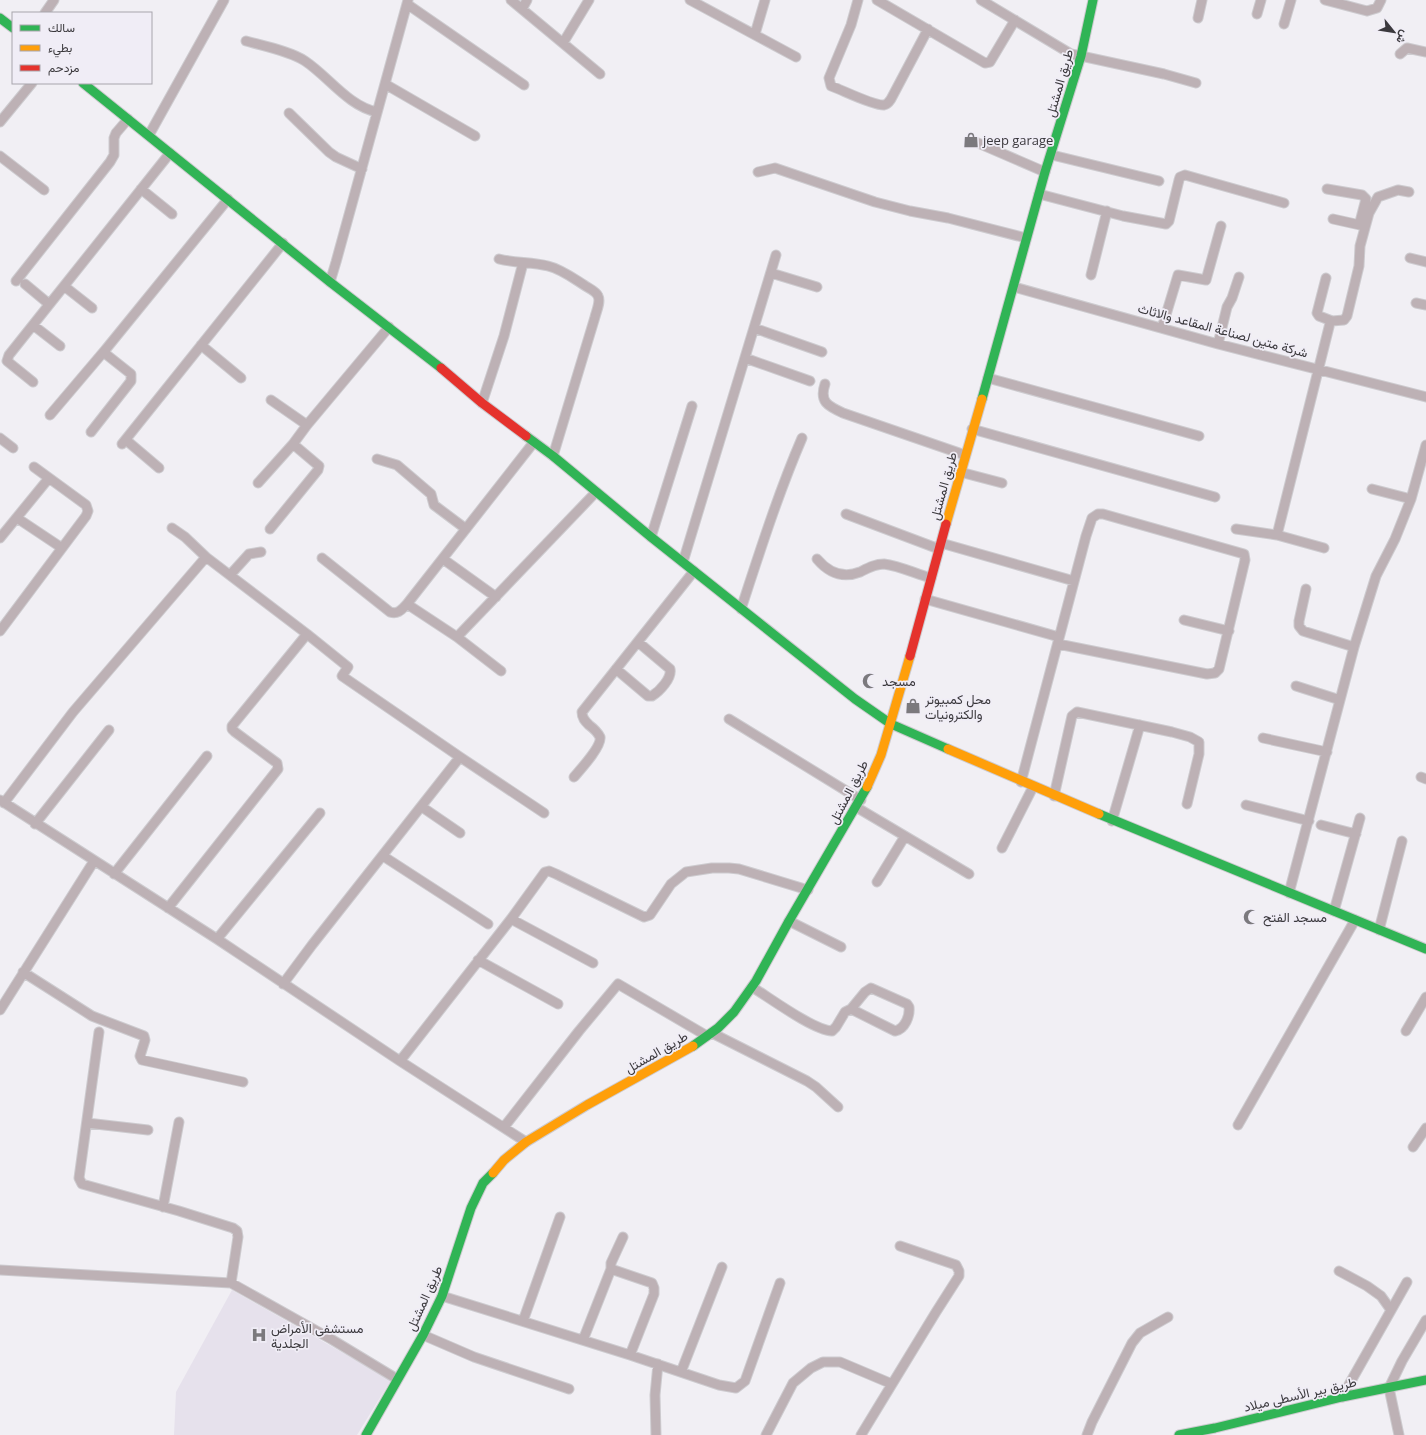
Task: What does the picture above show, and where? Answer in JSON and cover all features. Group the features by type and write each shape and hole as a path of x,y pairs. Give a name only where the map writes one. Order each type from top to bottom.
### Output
{"main road":[{"name":"طريق المشتل","path":"366,1435 442,1296 476,1196 483,1183 494,1170 526,1142 587,1105 692,1047 709,1035 734,1012 752,987 858,804 874,773 891,724 972,429 1014,287 1026,238 1081,56 1093,0"},
{"path":"0,18 12,27"},
{"path":"84,84 330,282 427,356 482,403 553,456 810,665 855,700 891,724 1054,796 1426,950"},
{"name":"طريق بير الأسطى ميلاد","path":"1179,1435 1216,1431 1342,1397 1426,1380"}],"street":[{"path":"46,12 54,0"},
{"path":"149,135 223,0"},
{"path":"511,0 600,74"},
{"path":"522,9 527,0"},
{"path":"563,43 589,0"},
{"path":"690,0 796,57"},
{"path":"755,34 765,0"},
{"path":"858,0 851,25 829,78 831,86 873,103 882,105 887,104 928,29"},
{"path":"877,0 988,64 1015,20"},
{"path":"981,0 1071,54 1164,74 1196,83"},
{"path":"1198,18 1202,0"},
{"path":"1257,14 1261,0"},
{"path":"1284,24 1291,0"},
{"path":"1325,0 1367,11 1377,8 1381,0"},
{"path":"330,282 407,2 524,85"},
{"path":"246,41 300,58 355,102 369,110 377,112"},
{"path":"1400,54 1407,48 1426,52"},
{"path":"0,122 31,84"},
{"path":"385,84 475,136"},
{"path":"289,113 329,152 336,157 362,168"},
{"path":"16,281 110,162 114,155 114,138 116,133 128,119"},
{"path":"971,140 1045,172"},
{"path":"33,382 9,364 7,358 170,153"},
{"path":"1052,155 1159,181"},
{"path":"0,156 44,190"},
{"path":"758,172 775,168 875,202 910,211 948,218 1026,238"},
{"path":"1039,194 1123,216 1166,224 1169,220 1180,177 1185,175 1284,203"},
{"path":"141,189 172,214"},
{"path":"1328,189 1362,195 1365,197 1366,199 1356,241 1356,245 1360,246"},
{"path":"1326,278 1317,313 1318,316 1339,322 1344,320 1347,316 1359,266 1360,246 1369,213 1378,197 1398,190 1409,192"},
{"path":"50,415 106,349 228,199"},
{"path":"1091,275 1107,211"},
{"path":"1334,219 1360,225"},
{"path":"1162,328 1178,275 1206,280 1221,226"},
{"path":"159,468 124,442 283,243"},
{"path":"683,562 776,255"},
{"path":"1410,258 1426,262"},
{"path":"499,259 548,266 559,270 596,293 599,297 593,324 553,456"},
{"path":"482,403 504,336 523,263"},
{"path":"771,273 817,287"},
{"path":"1218,344 1227,308 1239,277"},
{"path":"25,284 50,304"},
{"path":"64,286 92,308"},
{"name":"شركة متين لصناعة المقاعد والاثاث","path":"1014,287 1218,344 1426,397"},
{"path":"1416,303 1426,305"},
{"path":"1278,535 1330,323 1332,321"},
{"path":"33,325 60,346"},
{"path":"258,483 389,328"},
{"path":"754,328 822,352"},
{"path":"201,345 241,378"},
{"path":"91,432 131,381 131,374 107,355 105,352 106,349"},
{"path":"745,358 810,381"},
{"path":"988,378 1199,436"},
{"path":"824,384 822,391 823,397 826,403 832,408 842,413 965,455"},
{"path":"271,400 307,425"},
{"path":"651,537 692,406"},
{"path":"972,429 1215,496"},
{"path":"0,438 13,448"},
{"path":"741,609 789,468 802,438"},
{"path":"322,558 390,612 398,612 407,604 443,559 534,442"},
{"path":"270,529 318,470 319,466 292,444"},
{"path":"1289,893 1354,647 1376,576 1395,539 1411,499 1426,445"},
{"path":"377,459 397,465 430,494 434,505 466,529"},
{"path":"0,631 86,516 88,511 86,505 34,467"},
{"path":"960,472 1002,482"},
{"path":"0,538 49,478"},
{"path":"1372,489 1411,499"},
{"path":"457,637 596,492"},
{"path":"846,514 940,546 1074,581"},
{"path":"925,599 1059,640 1207,674 1214,673 1219,669 1245,560 1244,554 1242,552 1098,514 1092,518 1090,521 1059,640 1021,782"},
{"path":"16,518 62,548"},
{"path":"172,528 184,536 206,558 307,634 348,667 342,676 460,758 544,813"},
{"path":"1236,528 1278,535 1324,548"},
{"path":"230,575 249,554 261,552"},
{"path":"206,558 73,712 2,802 217,939 400,1061 526,1142"},
{"path":"443,559 496,597"},
{"path":"816,559 826,568 839,574 858,572 875,565 884,564 931,578"},
{"path":"574,777 600,743 598,734 582,716 582,712 694,571"},
{"path":"1306,589 1298,621 1299,626 1303,631 1354,647"},
{"path":"407,604 457,637 501,671"},
{"path":"1184,620 1229,631"},
{"path":"168,908 278,769 277,763 234,732 232,726 307,634"},
{"path":"616,669 648,696 652,696 669,677 671,673 670,669 638,642"},
{"path":"1296,686 1340,700"},
{"path":"1054,796 1068,729 1073,714 1082,712 1190,737 1199,742 1199,754 1187,804"},
{"path":"729,719 905,836 969,874"},
{"path":"1112,820 1140,725"},
{"path":"36,824 109,730"},
{"path":"1263,738 1327,752"},
{"path":"114,874 207,756"},
{"path":"284,984 312,945 460,758"},
{"path":"1002,848 1033,787"},
{"path":"1246,805 1309,821"},
{"path":"422,807 460,833"},
{"path":"217,939 320,813"},
{"path":"1334,911 1360,818"},
{"path":"1321,825 1356,834"},
{"path":"877,882 905,836"},
{"path":"1379,930 1402,841"},
{"path":"383,856 488,924"},
{"path":"0,1010 94,861"},
{"path":"400,1061 511,919 545,872 549,871 644,917 650,915 672,884 686,872 705,869 739,869 808,890"},
{"path":"511,919 593,963"},
{"path":"1238,1125 1355,920"},
{"path":"789,921 842,947"},
{"path":"478,960 558,1004"},
{"path":"23,972 92,1016 144,1036 145,1040 140,1056 142,1060 243,1082"},
{"path":"504,1127 618,984 709,1035 807,1081 838,1106"},
{"path":"752,987 812,1024 825,1030 832,1031 845,1012 851,1009 865,992 871,988 907,1004 910,1010 904,1026 900,1030 895,1031 851,1009"},
{"path":"1406,1031 1426,997"},
{"path":"99,1032 79,1178 82,1184 163,1206 233,1228 237,1231 238,1237 231,1283"},
{"path":"163,1206 179,1122"},
{"path":"87,1123 148,1130"},
{"path":"1413,1147 1426,1128"},
{"path":"523,1321 560,1217"},
{"path":"583,1340 611,1269 611,1263 623,1237"},
{"path":"861,1435 959,1276 959,1271 956,1265 900,1246"},
{"path":"681,1372 722,1267"},
{"path":"611,1269 652,1283 654,1288 654,1294 630,1355"},
{"path":"0,1270 127,1278 203,1280 231,1283 331,1339 397,1379"},
{"path":"1339,1271 1381,1296 1391,1310"},
{"path":"1342,1397 1407,1282"},
{"path":"442,1296 630,1355 719,1385 736,1388 745,1381 780,1283"},
{"path":"1087,1435 1092,1422 1132,1343 1140,1333 1168,1317"},
{"path":"1398,1435 1389,1388 1402,1361 1426,1320"},
{"path":"422,1335 474,1357 569,1389"},
{"path":"766,1435 793,1383 811,1368 823,1362 840,1362 892,1384"},
{"path":"656,1435 655,1395 658,1364"}],"shaded area":[{"name":"مستشفى الأمراض الجلدية","path":"232,1290 391,1380 357,1435 174,1435 176,1392"}],"traffic: fast":[{"path":"982,399 1045,172 1081,56 1093,0"},
{"path":"0,18 12,27"},
{"path":"84,84 330,282 441,368"},
{"path":"526,436 553,456 651,537 855,699 891,724 948,749"},
{"path":"693,1046 718,1028 734,1012 756,981 867,787"},
{"path":"1099,814 1426,949"},
{"path":"366,1435 423,1335 442,1296 471,1208 483,1183 493,1173"},
{"path":"1179,1435 1215,1428 1342,1397 1426,1380"}],"traffic: slow":[{"path":"946,524 982,399"},
{"path":"867,787 881,755 910,656"},
{"path":"948,749 1099,814"},
{"path":"493,1173 504,1160 526,1142 587,1105 693,1046"}],"traffic: jam":[{"path":"441,368 482,403 526,436"},
{"path":"910,656 946,524"}],"place":[{"name":"jeep garage","path":"971,140"},
{"name":"مسجد","path":"870,681"},
{"name":"محل كمبيوتر والكترونيات","path":"913,706"},
{"name":"مسجد الفتح","path":"1251,917"},
{"name":"مستشفى الأمراض الجلدية","path":"259,1335"}]}
